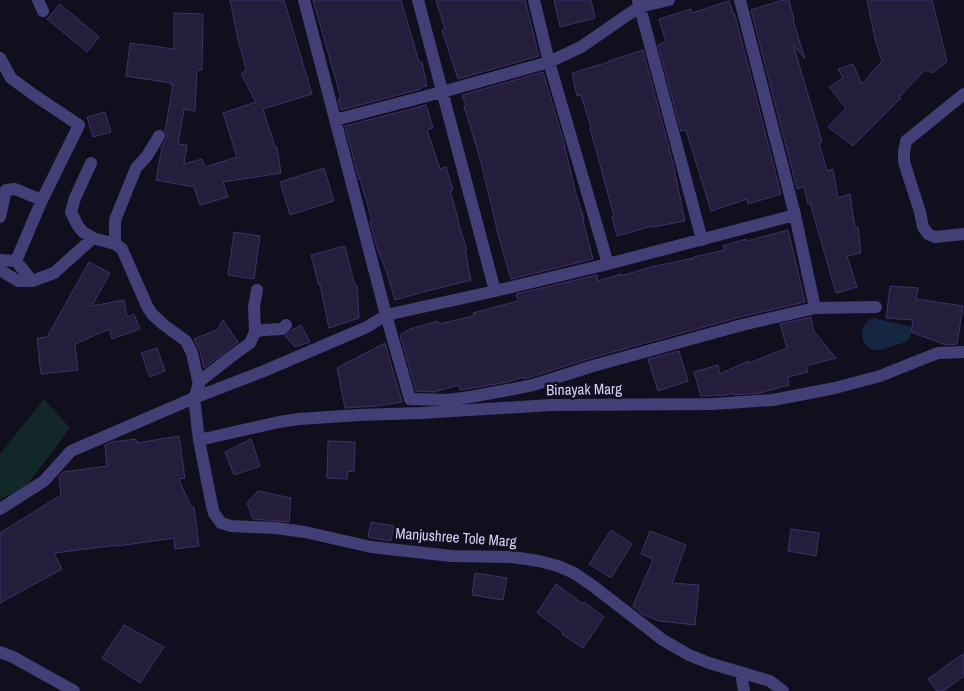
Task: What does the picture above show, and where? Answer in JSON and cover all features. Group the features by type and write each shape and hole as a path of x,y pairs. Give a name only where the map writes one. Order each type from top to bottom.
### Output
{"street":[{"path":"304,0 386,315 410,399 448,400 533,385 593,366 815,308 876,307"},
{"path":"418,0 495,291"},
{"path":"534,0 549,62 608,264"},
{"path":"335,120 549,62 581,47 638,4 669,0"},
{"path":"740,0 795,215 815,308"},
{"path":"638,4 702,240"},
{"path":"0,58 11,78 79,125 42,200 16,261"},
{"path":"964,94 906,141 904,162 920,212 922,227 928,234 935,237 964,234"},
{"path":"115,244 115,220 136,168 147,156 158,136"},
{"path":"90,163 74,198 71,212 83,232 93,238 115,244 122,249 152,314 186,341 192,353 199,385"},
{"path":"0,217 6,190 15,189 42,200"},
{"path":"0,510 44,481 71,451 367,327 386,315 608,264 795,215"},
{"path":"0,270 18,281 32,281 54,272 93,238"},
{"path":"0,260 16,261 32,281"},
{"path":"194,398 200,381 250,343 255,332 254,307 257,290"},
{"path":"255,332 282,329 286,325"},
{"name":"Binayak Marg","path":"199,440 299,419 551,405 713,404 774,400 835,388 880,376 938,354 964,352"},
{"name":"Manjushree Tole Marg","path":"194,398 199,440 214,513 221,523 231,526 275,528 306,532 371,547 451,556 512,557 558,566 574,573 663,640 689,655 740,673 770,681 783,691"},
{"path":"0,652 13,657 74,691"},
{"path":"740,673 744,691"}],"green space":[{"path":"44,399 70,428 25,488 0,499 0,454"}],"water":[{"path":"873,318 909,326 912,331 910,338 906,342 880,350 868,347 862,337 862,331 868,321"}],"building":[{"path":"230,0 284,0 312,94 263,109 275,147 277,147 281,173 223,182 228,197 200,205 194,187 156,180 162,147 167,137 165,131 173,85 171,83 126,76 130,43 174,49 174,13 203,14 202,70 197,70 195,111 184,109 178,144 187,145 184,164 202,159 205,167 237,157 223,113 256,102 241,74 246,69"},
{"path":"313,0 401,0 419,62 422,62 427,86 341,110 338,99 341,98"},
{"path":"436,0 525,0 539,56 458,79 442,30 445,29"},
{"path":"554,0 591,0 595,18 560,27"},
{"path":"783,0 789,0 805,59 793,44 822,142 819,143 827,171 833,169 838,198 850,194 855,228 858,227 861,253 847,256 857,287 836,293 804,187 797,189 751,10"},
{"path":"867,0 932,0 947,62 932,73 925,70 899,97 901,98 853,146 828,127 846,108 829,87 843,78 838,69 853,64 862,84 882,61 875,39"},
{"path":"729,1 735,15 781,194 748,204 747,199 711,211 686,130 681,131 658,45 666,42 659,19 691,9 692,13"},
{"path":"60,4 99,37 87,52 47,19"},
{"path":"643,50 673,163 685,221 653,226 617,236 612,217 614,216 591,128 581,95 577,96 572,73"},
{"path":"543,72 563,139 593,259 511,279 462,95"},
{"path":"426,105 433,128 427,130 440,169 446,167 453,190 450,191 467,250 465,250 471,280 395,300 377,248 370,222 372,221 345,126"},
{"path":"105,112 111,132 93,137 87,117"},
{"path":"324,168 334,201 290,215 280,182"},
{"path":"788,230 805,302 740,317 591,358 523,379 523,377 512,381 460,390 458,385 434,392 416,391 400,335 410,329 438,321 439,324 474,316 473,313 518,301 516,294 597,275 598,281 621,274 621,276 725,250 723,246"},
{"path":"234,232 260,236 254,279 228,275"},
{"path":"345,246 355,286 357,285 359,318 329,328 320,285 311,255"},
{"path":"89,262 110,273 92,306 124,300 127,317 134,314 140,329 112,339 109,329 75,344 78,370 41,374 37,338 47,337"},
{"path":"890,286 918,288 916,299 963,306 957,344 946,345 911,332 913,320 886,318"},
{"path":"811,317 813,330 836,358 806,366 808,372 788,377 789,385 760,393 701,396 694,372 718,365 720,374 748,361 749,363 787,348 780,324"},
{"path":"223,320 238,342 204,368 200,351 194,339 217,330"},
{"path":"301,325 310,342 295,347 285,336"},
{"path":"385,343 402,402 345,408 337,368"},
{"path":"157,348 165,371 150,377 141,353"},
{"path":"679,351 688,381 658,391 648,359"},
{"path":"179,436 185,478 179,479 191,507 194,507 199,546 175,549 174,538 54,553 62,569 0,603 0,533 61,495 59,477 63,472 107,466 105,445 112,442 136,439 137,443"},
{"path":"251,439 260,466 234,475 225,452"},
{"path":"328,441 355,442 354,472 348,471 347,479 327,478"},
{"path":"258,491 291,498 289,522 253,519 247,503"},
{"path":"371,522 394,526 391,541 368,537"},
{"path":"791,529 819,533 816,556 788,551"},
{"path":"611,530 632,544 611,578 589,564"},
{"path":"650,531 686,545 672,583 699,585 695,625 659,621 642,614 633,606 653,559 641,554"},
{"path":"475,573 507,578 503,600 472,595"},
{"path":"556,584 604,617 583,648 562,634 563,632 537,613"},
{"path":"124,625 164,647 140,683 102,658"},
{"path":"964,653 964,676 943,691 937,691 928,679"}]}
